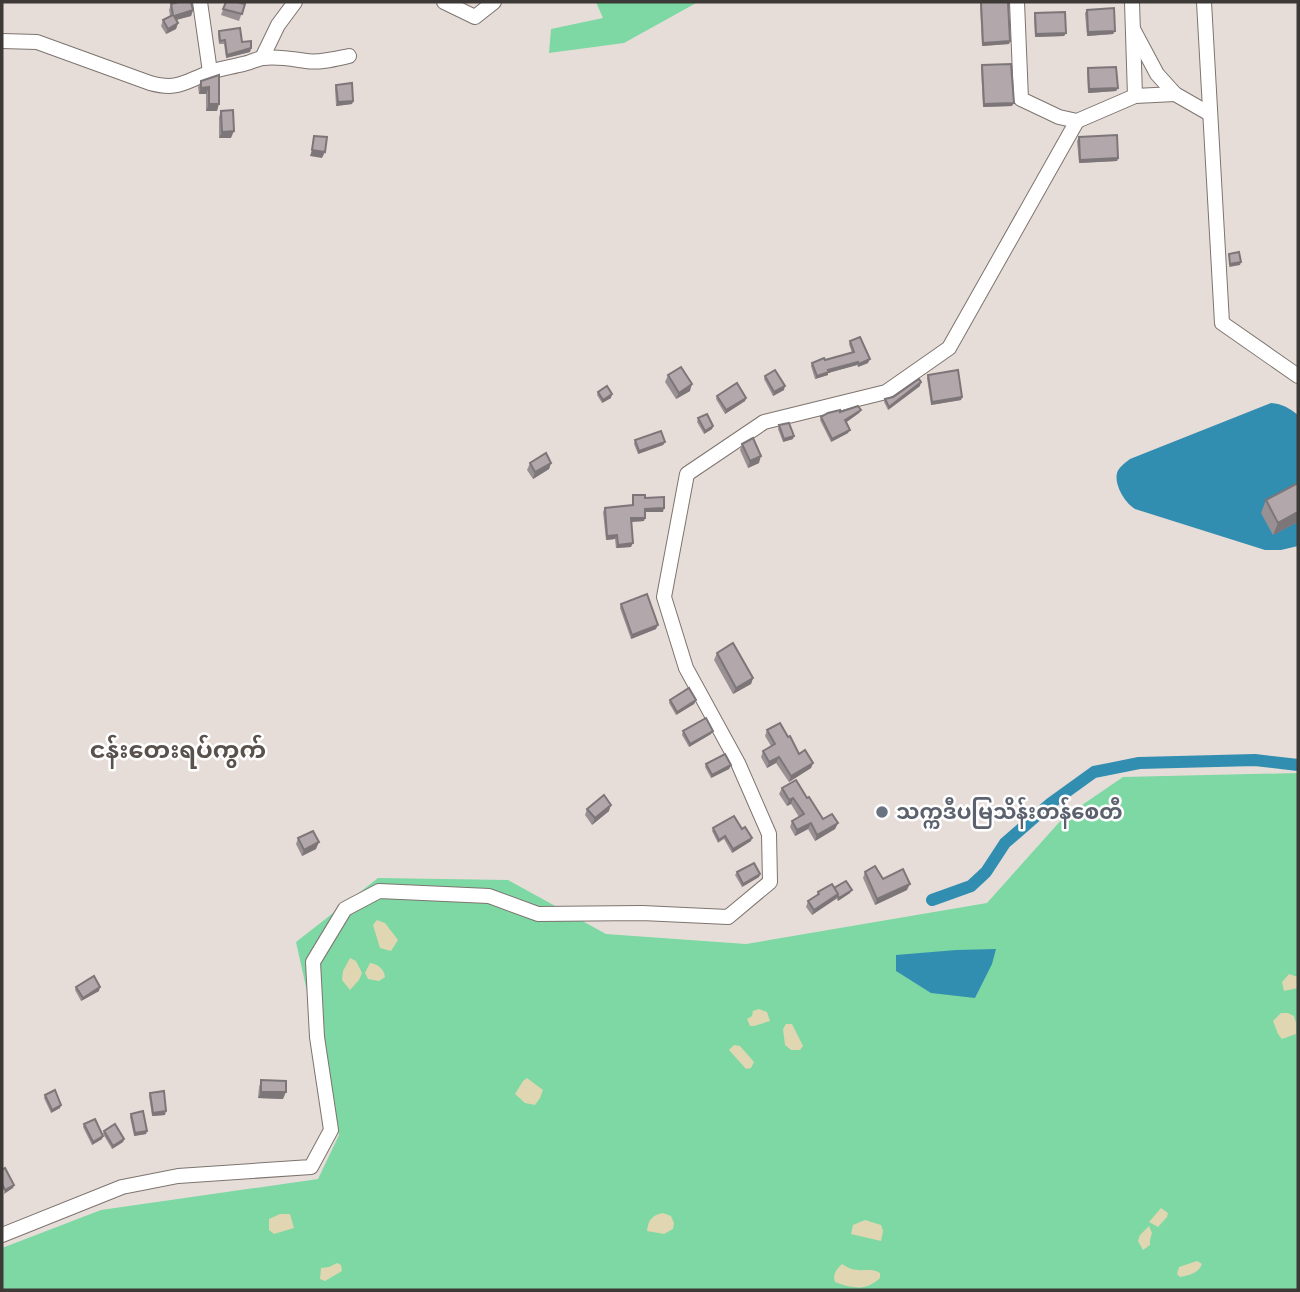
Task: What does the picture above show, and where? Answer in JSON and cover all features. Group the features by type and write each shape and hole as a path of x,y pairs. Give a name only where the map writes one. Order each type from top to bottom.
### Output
{"street":[{"path":"200,2 210,72"},
{"path":"262,58 278,25 295,2"},
{"path":"444,2 475,17 494,2"},
{"path":"1017,2 1021,99 1059,117 1077,121 1135,96 1175,94"},
{"path":"1132,2 1135,96"},
{"path":"1204,2 1222,323 1298,376"},
{"path":"1133,29 1157,74 1175,94 1210,114"},
{"path":"2,41 37,42 165,87 186,83 210,72 262,58 309,62 349,56"},
{"path":"2,1235 122,1187 178,1176 311,1167 331,1130 317,1037 313,961 345,909 379,891 489,896 538,914 642,913 728,917 770,882 769,834 738,763 686,668 664,597 687,474 764,422 886,392 949,348 1077,121"}],"green space":[{"path":"596,2 698,2 624,43 549,53 551,29 603,18"},
{"path":"1298,773 1298,1290 2,1290 2,1248 101,1210 318,1179 339,1135 296,942 378,878 508,880 606,934 746,944 987,903 1063,818 1123,777"}],"sand":[{"path":"377,920 385,923 398,940 391,951 380,948 373,925"},
{"path":"350,958 356,961 362,973 350,990 342,980 343,971"},
{"path":"370,963 380,967 385,977 379,981 368,979 365,973"},
{"path":"1289,974 1298,977 1298,988 1284,991 1282,982"},
{"path":"759,1009 767,1012 770,1021 750,1026 747,1019 752,1016 753,1011"},
{"path":"1281,1013 1294,1016 1296,1023 1296,1034 1282,1039 1273,1021"},
{"path":"786,1024 792,1024 803,1046 800,1050 791,1050 785,1045 783,1029"},
{"path":"734,1045 740,1046 754,1062 751,1068 746,1069 729,1050"},
{"path":"527,1078 543,1090 535,1105 525,1103 515,1094"},
{"path":"1161,1208 1168,1213 1158,1227 1149,1222"},
{"path":"663,1213 671,1216 673,1229 664,1234 647,1231 651,1219"},
{"path":"280,1214 290,1214 294,1228 274,1234 269,1230 269,1219"},
{"path":"865,1220 881,1225 881,1241 851,1234 853,1225"},
{"path":"1149,1226 1152,1233 1150,1245 1143,1250 1138,1241"},
{"path":"1197,1261 1202,1264 1196,1272 1180,1277 1177,1274 1179,1267"},
{"path":"337,1263 341,1265 342,1271 325,1281 320,1279 321,1268"},
{"path":"842,1264 854,1269 877,1271 880,1278 858,1288 835,1282 835,1274"}],"water":[{"path":"1271,403 1286,407 1298,415 1298,546 1265,550 1135,509 1124,498 1117,483 1117,473 1130,459"},
{"path":"996,949 992,964 975,998 931,993 896,971 896,955"}],"building":[{"path":"191,2 193,10 174,16 178,23 168,29 163,20 173,15 171,4"},
{"path":"226,2 245,4 242,14 223,9"},
{"path":"981,2 1008,2 1010,41 983,43"},
{"path":"1114,8 1115,31 1088,32 1087,10"},
{"path":"1065,12 1066,33 1036,34 1035,13"},
{"path":"240,28 242,42 251,41 251,48 227,55 225,40 220,41 219,31"},
{"path":"1011,64 1014,103 984,104 982,65"},
{"path":"1116,67 1118,88 1089,89 1088,68"},
{"path":"219,75 219,104 209,104 209,87 201,88 201,81"},
{"path":"352,83 353,101 338,102 336,85"},
{"path":"233,110 234,131 222,132 221,111"},
{"path":"1117,135 1118,158 1080,160 1079,137"},
{"path":"314,136 327,137 325,152 312,150"},
{"path":"1239,252 1241,262 1230,264 1229,254"},
{"path":"860,337 870,359 828,370 829,372 817,376 812,363 854,352 850,341"},
{"path":"681,367 692,384 679,393 668,375"},
{"path":"775,370 785,386 774,392 765,376"},
{"path":"958,370 962,397 932,402 928,375"},
{"path":"919,379 921,382 889,407 885,399 893,397"},
{"path":"737,383 746,398 726,410 717,396"},
{"path":"607,386 612,394 603,400 598,392"},
{"path":"858,406 861,410 845,420 850,430 832,439 821,417"},
{"path":"707,414 713,426 705,431 698,418"},
{"path":"789,423 794,436 784,439 779,425"},
{"path":"661,431 665,442 639,451 635,440"},
{"path":"753,438 761,456 750,461 742,444"},
{"path":"546,453 551,463 535,472 530,463"},
{"path":"1298,483 1298,512 1278,523 1266,500"},
{"path":"633,495 645,495 645,498 664,497 664,508 645,509 645,518 631,518 633,543 618,545 617,535 607,536 605,508 633,505"},
{"path":"647,594 658,625 632,635 621,604"},
{"path":"733,643 753,678 736,688 717,653"},
{"path":"689,688 696,700 677,712 670,700"},
{"path":"706,718 713,731 690,744 683,731"},
{"path":"780,723 799,754 805,750 813,763 791,776 779,757 769,762 763,751 775,744 767,730"},
{"path":"725,754 731,765 712,775 706,764"},
{"path":"796,780 823,819 832,814 838,823 817,835 811,823 797,830 792,821 804,814 793,798 789,800 782,788"},
{"path":"604,795 611,805 595,818 587,809"},
{"path":"734,816 752,838 733,849 725,836 719,840 713,828"},
{"path":"313,831 319,842 304,850 298,838"},
{"path":"754,863 760,874 743,884 737,872"},
{"path":"875,866 883,879 903,869 910,884 877,899 865,872"},
{"path":"846,881 852,890 839,898 834,888"},
{"path":"832,884 838,894 814,910 808,901"},
{"path":"94,976 100,987 83,998 76,987"},
{"path":"261,1080 286,1081 286,1092 261,1092"},
{"path":"55,1090 61,1105 52,1110 45,1095"},
{"path":"164,1091 166,1111 153,1113 150,1093"},
{"path":"143,1111 147,1131 135,1133 131,1114"},
{"path":"95,1119 103,1136 93,1142 84,1124"},
{"path":"115,1124 124,1139 113,1146 104,1131"},
{"path":"5,1168 14,1185 5,1190 2,1170"}],"waterway":[{"path":"932,900 971,886 986,872 1005,843 1051,803 1094,772 1139,763 1255,760 1298,765"}],"place":[{"name":"သက္ကဒီပမြသိန်းတန်စေတီ","path":"882,812"}],"district":[{"name":"ငန်းတေးရပ်ကွက်","path":"178,750"}]}
